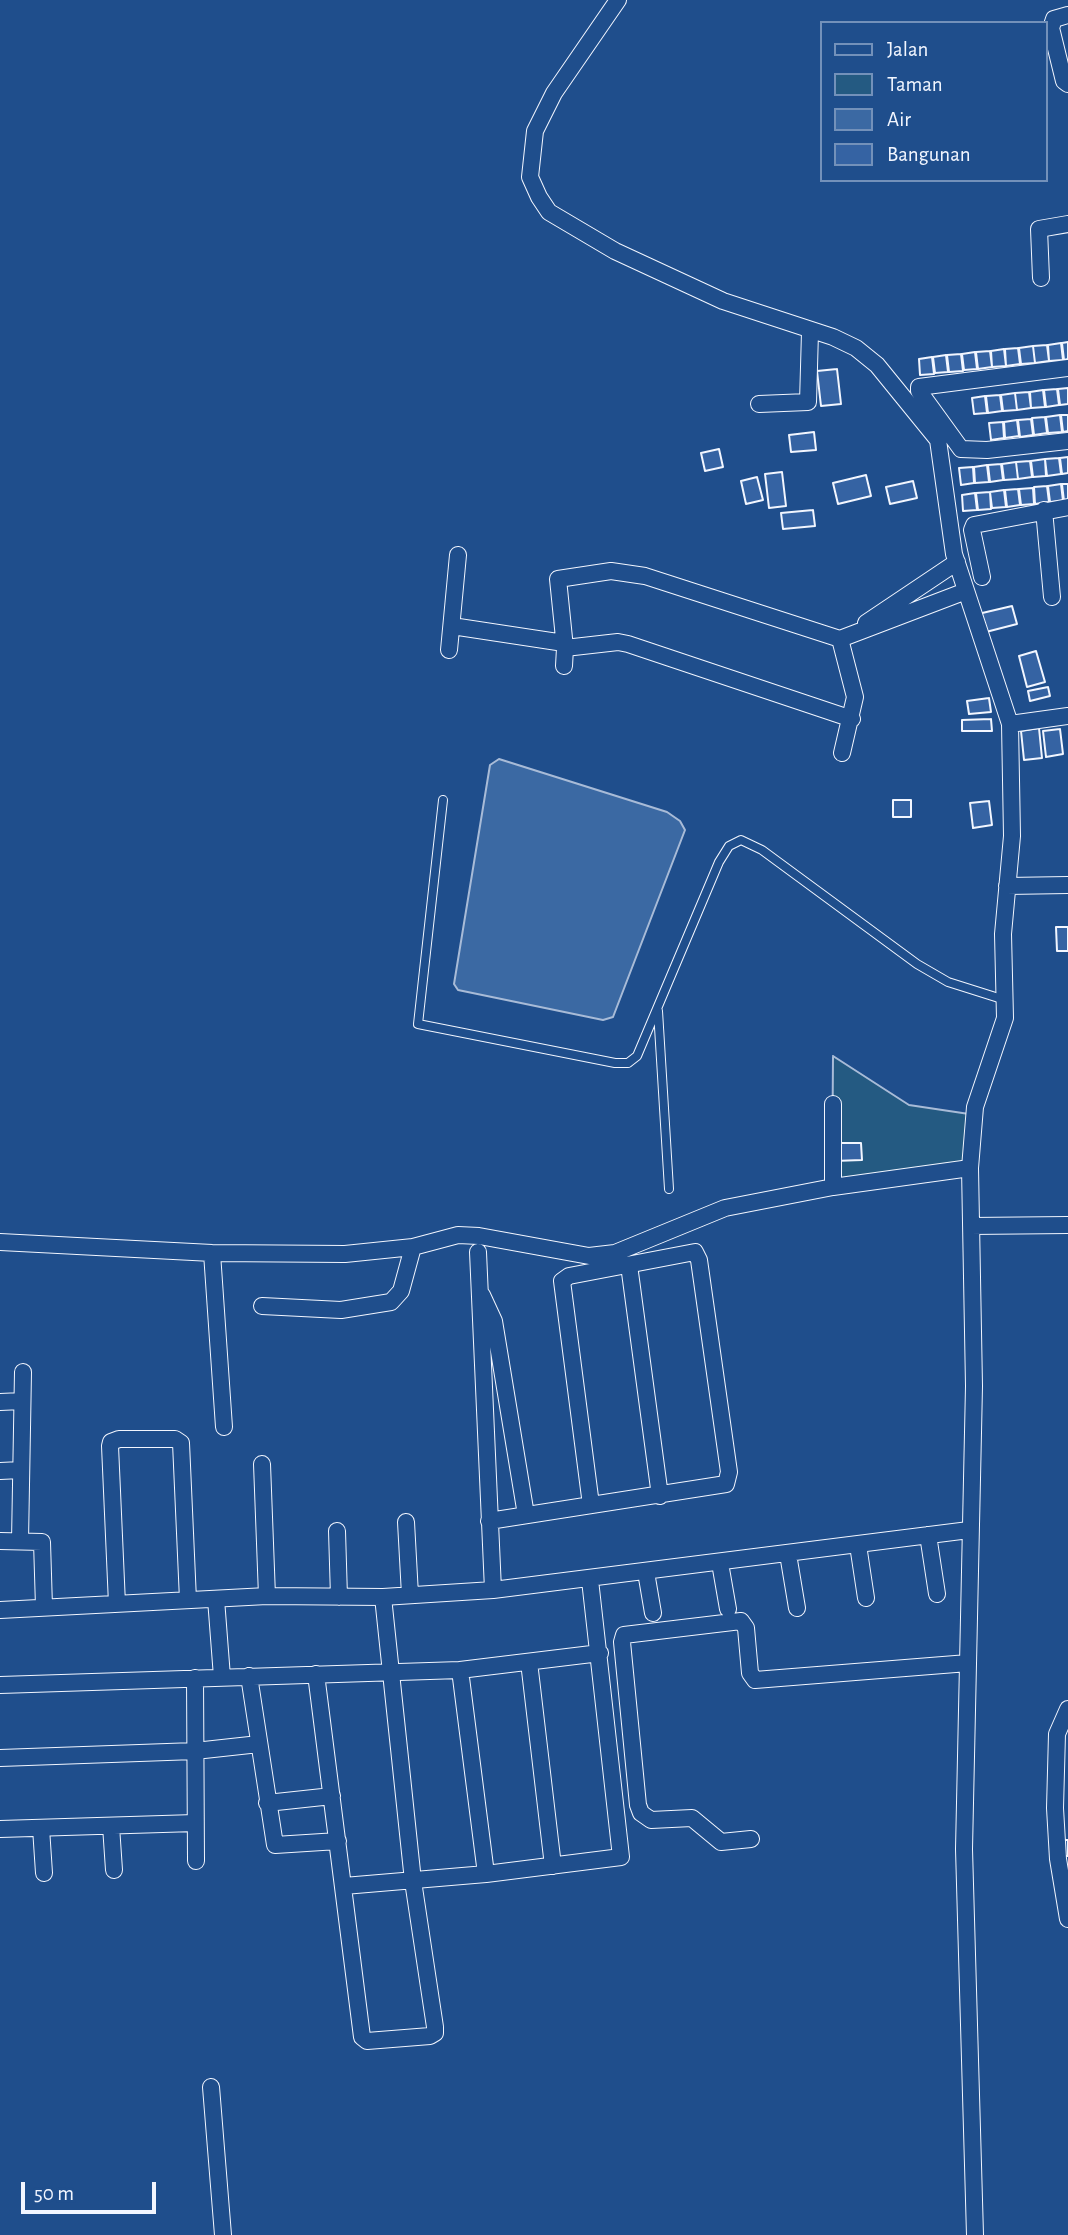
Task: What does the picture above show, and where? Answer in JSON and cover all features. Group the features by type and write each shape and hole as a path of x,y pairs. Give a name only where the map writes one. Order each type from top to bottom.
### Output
{"street":[{"path":"618,0 554,93 535,131 530,177 539,197 549,212 615,251 723,301 810,332 833,337 867,357 936,435 957,562 1010,724 1012,836 1003,934 1002,1029 975,1107 970,1168 974,1386 964,1849 975,2235"},
{"path":"1068,15 1054,19 1051,28 1064,81 1068,84"},
{"path":"1041,278 1039,229 1068,223"},
{"path":"759,404 808,402 810,332"},
{"path":"1068,368 919,387 919,391 961,449 987,450 1068,441"},
{"path":"982,577 972,530 974,525 1068,507"},
{"path":"1044,510 1052,597"},
{"path":"449,650 458,555"},
{"path":"840,639 957,562"},
{"path":"564,666 565,645 558,579 611,571 645,576 840,639 966,591"},
{"path":"452,626 565,645 618,642 628,644 852,719"},
{"path":"840,639 854,688 852,719 842,753"},
{"path":"1010,724 1068,716"},
{"path":"1007,886 1068,885"},
{"path":"833,1104 833,1187"},
{"path":"0,1242 212,1252 345,1254 413,1247 458,1235 478,1236 589,1256 615,1253 725,1208 833,1187 970,1168"},
{"path":"971,1226 1068,1225"},
{"path":"262,1306 341,1310 391,1302 401,1291 413,1247"},
{"path":"489,1521 726,1484 729,1472 699,1260 695,1252 687,1251 569,1276 562,1281 591,1505"},
{"path":"212,1252 224,1427"},
{"path":"478,1252 493,1590"},
{"path":"629,1265 660,1496"},
{"path":"479,1291 494,1321 526,1515"},
{"path":"20,1541 23,1372"},
{"path":"0,1402 22,1401"},
{"path":"117,1604 110,1446 111,1442 119,1439 175,1439 181,1443 188,1600"},
{"path":"262,1464 267,1596"},
{"path":"0,1471 21,1470"},
{"path":"406,1522 411,1595"},
{"path":"0,1610 267,1596 383,1597 493,1590 590,1580 969,1530"},
{"path":"337,1531 339,1597"},
{"path":"928,1535 937,1594"},
{"path":"0,1541 42,1542 44,1607"},
{"path":"858,1545 866,1598"},
{"path":"788,1554 797,1608"},
{"path":"720,1563 728,1609"},
{"path":"646,1572 653,1613"},
{"path":"344,1886 486,1874 621,1857 590,1580"},
{"path":"316,1674 362,2034 367,2041 435,2033 413,1881 383,1597"},
{"path":"216,1599 222,1677"},
{"path":"751,1839 721,1842 692,1818 651,1820 642,1813 638,1805 622,1642 624,1635 741,1621 746,1628 751,1673 755,1681 968,1664"},
{"path":"0,1685 460,1670 600,1653"},
{"path":"529,1662 553,1866"},
{"path":"460,1670 486,1874"},
{"path":"249,1676 275,1845 338,1841"},
{"path":"195,1678 196,1861"},
{"path":"1066,1713 1057,1734 1062,1777 1063,1859 1068,1919"},
{"path":"0,1758 195,1751 259,1744"},
{"path":"267,1803 332,1796"},
{"path":"0,1829 195,1823"},
{"path":"111,1826 114,1870"},
{"path":"41,1828 44,1873"},
{"path":"211,2087 223,2235"}],"lane":[{"path":"443,800 418,1024 615,1063 628,1063 637,1056 719,862 729,846 741,840 762,850 917,964 948,982 1004,1000"},
{"path":"657,1008 669,1189"}],"green space":[{"path":"833,1056 909,1105 969,1114 967,1172 832,1192"}],"water":[{"path":"499,759 667,812 680,821 685,830 613,1017 603,1020 458,990 454,984 490,765"}],"building":[{"path":"1068,342 1068,359 1064,360 1062,343"},
{"path":"1061,343 1063,360 1049,361 1048,345"},
{"path":"1047,345 1049,361 1035,363 1033,346"},
{"path":"1033,346 1035,363 1021,364 1019,348"},
{"path":"1018,348 1020,364 1006,366 1005,349"},
{"path":"1004,349 1006,366 992,367 991,351"},
{"path":"990,351 992,367 978,369 976,352"},
{"path":"975,352 977,369 964,370 962,354"},
{"path":"961,354 963,371 949,372 947,355"},
{"path":"946,355 948,372 935,373 933,357"},
{"path":"932,357 934,374 920,375 919,359"},
{"path":"837,369 841,404 821,406 817,371"},
{"path":"1068,388 1068,404 1060,405 1058,389"},
{"path":"1057,389 1059,405 1046,407 1044,390"},
{"path":"1043,390 1045,407 1031,408 1030,392"},
{"path":"1029,392 1031,408 1017,410 1015,393"},
{"path":"1015,393 1017,410 1003,411 1001,395"},
{"path":"1000,395 1002,411 988,413 986,396"},
{"path":"985,396 987,413 974,414 972,398"},
{"path":"1060,415 1062,432 1048,433 1046,417"},
{"path":"1061,415 1068,415 1068,431 1063,432"},
{"path":"1045,417 1047,433 1034,435 1032,418"},
{"path":"1031,419 1033,435 1020,437 1018,420"},
{"path":"1017,420 1019,436 1005,438 1004,422"},
{"path":"1003,422 1004,438 991,440 989,423"},
{"path":"814,432 816,450 791,452 789,435"},
{"path":"719,449 723,467 705,471 701,453"},
{"path":"1068,457 1068,473 1062,474 1060,458"},
{"path":"1059,458 1061,474 1047,476 1045,459"},
{"path":"1045,459 1046,476 1033,477 1031,461"},
{"path":"1030,461 1032,477 1018,479 1016,462"},
{"path":"1016,462 1018,479 1004,480 1002,464"},
{"path":"1001,464 1003,480 990,482 988,465"},
{"path":"987,465 989,482 975,483 974,467"},
{"path":"973,467 974,483 961,485 959,468"},
{"path":"782,472 786,506 769,508 765,474"},
{"path":"866,475 871,496 838,504 833,483"},
{"path":"757,477 763,500 746,504 741,481"},
{"path":"913,481 917,498 890,504 886,487"},
{"path":"1061,484 1063,501 1050,502 1048,486"},
{"path":"1062,484 1068,484 1068,500 1064,501"},
{"path":"1047,486 1049,502 1035,504 1034,487"},
{"path":"1033,488 1034,504 1021,505 1019,489"},
{"path":"1018,489 1020,505 1007,507 1005,490"},
{"path":"1004,490 1006,507 992,508 990,492"},
{"path":"990,492 991,509 978,510 976,493"},
{"path":"975,493 977,510 963,511 962,495"},
{"path":"813,510 815,526 783,529 781,513"},
{"path":"1012,606 1017,624 982,633 978,614"},
{"path":"1036,651 1045,682 1027,687 1019,656"},
{"path":"1048,687 1050,696 1030,701 1028,691"},
{"path":"989,698 991,712 969,714 967,701"},
{"path":"991,719 992,731 962,731 962,720"},
{"path":"1039,728 1042,758 1024,760 1021,731"},
{"path":"1060,729 1063,754 1046,757 1043,731"},
{"path":"893,800 911,800 911,817 893,817"},
{"path":"989,801 992,825 973,828 970,803"},
{"path":"1056,927 1068,927 1068,951 1057,951"},
{"path":"834,1143 861,1143 862,1160 834,1161"},
{"path":"1059,1840 1068,1840 1068,1856 1060,1856"}]}
